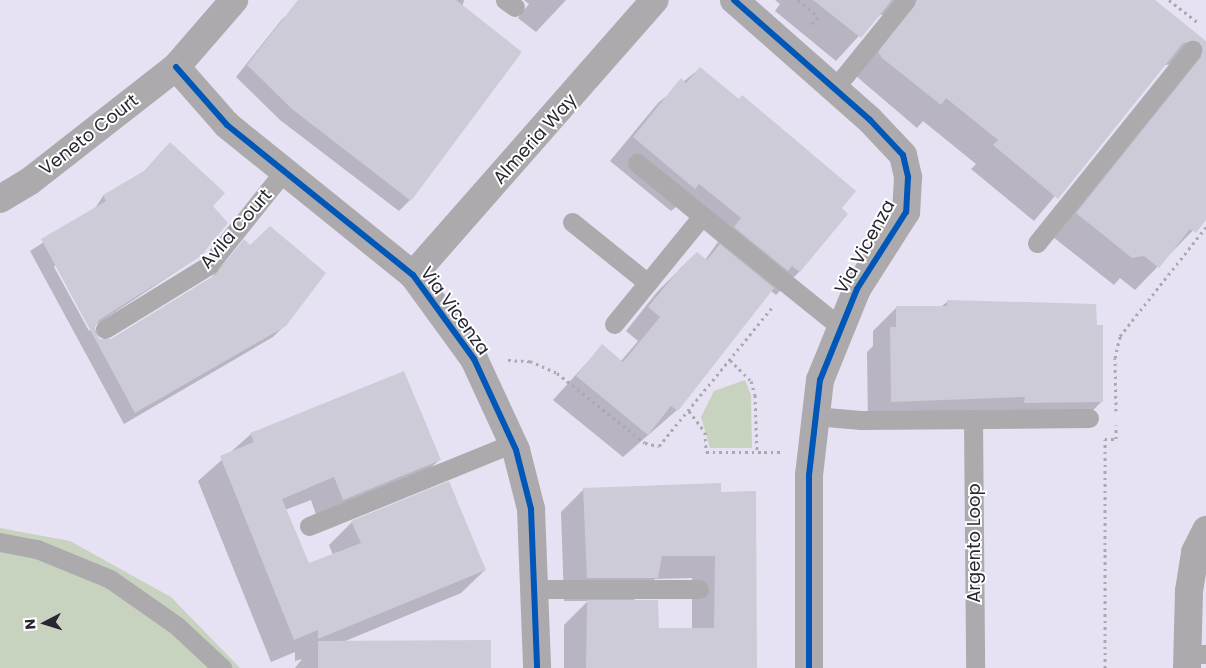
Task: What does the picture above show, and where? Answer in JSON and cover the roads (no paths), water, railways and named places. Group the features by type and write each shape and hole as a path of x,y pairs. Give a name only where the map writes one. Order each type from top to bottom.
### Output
{"street":[{"name":"Veneto Court","path":"0,199 30,181 176,67 234,0"},
{"name":"Almeria Way","path":"413,275 655,0"},
{"name":"Via Vicenza","path":"734,0 834,89 903,155 910,193 906,212 857,289 824,363 814,416 811,452 809,668"},
{"name":"Via Vicenza","path":"176,67 227,125 352,222 413,275 479,369 513,443 531,509 537,589 538,668"},
{"path":"1194,659 1189,591 1195,552 1206,530"}],"lane":[{"path":"834,89 906,0"},
{"path":"1037,243 1192,50"},
{"path":"637,163 840,327"},
{"name":"Avila Court","path":"105,329 209,265 284,171"},
{"path":"614,324 702,216"},
{"path":"572,222 648,283"},
{"path":"814,416 861,420 1089,418"},
{"name":"Argento Loop","path":"973,419 975,668"},
{"path":"309,526 513,443"},
{"path":"0,542 37,549 110,580 177,626 222,668"},
{"path":"537,589 699,589"}]}
